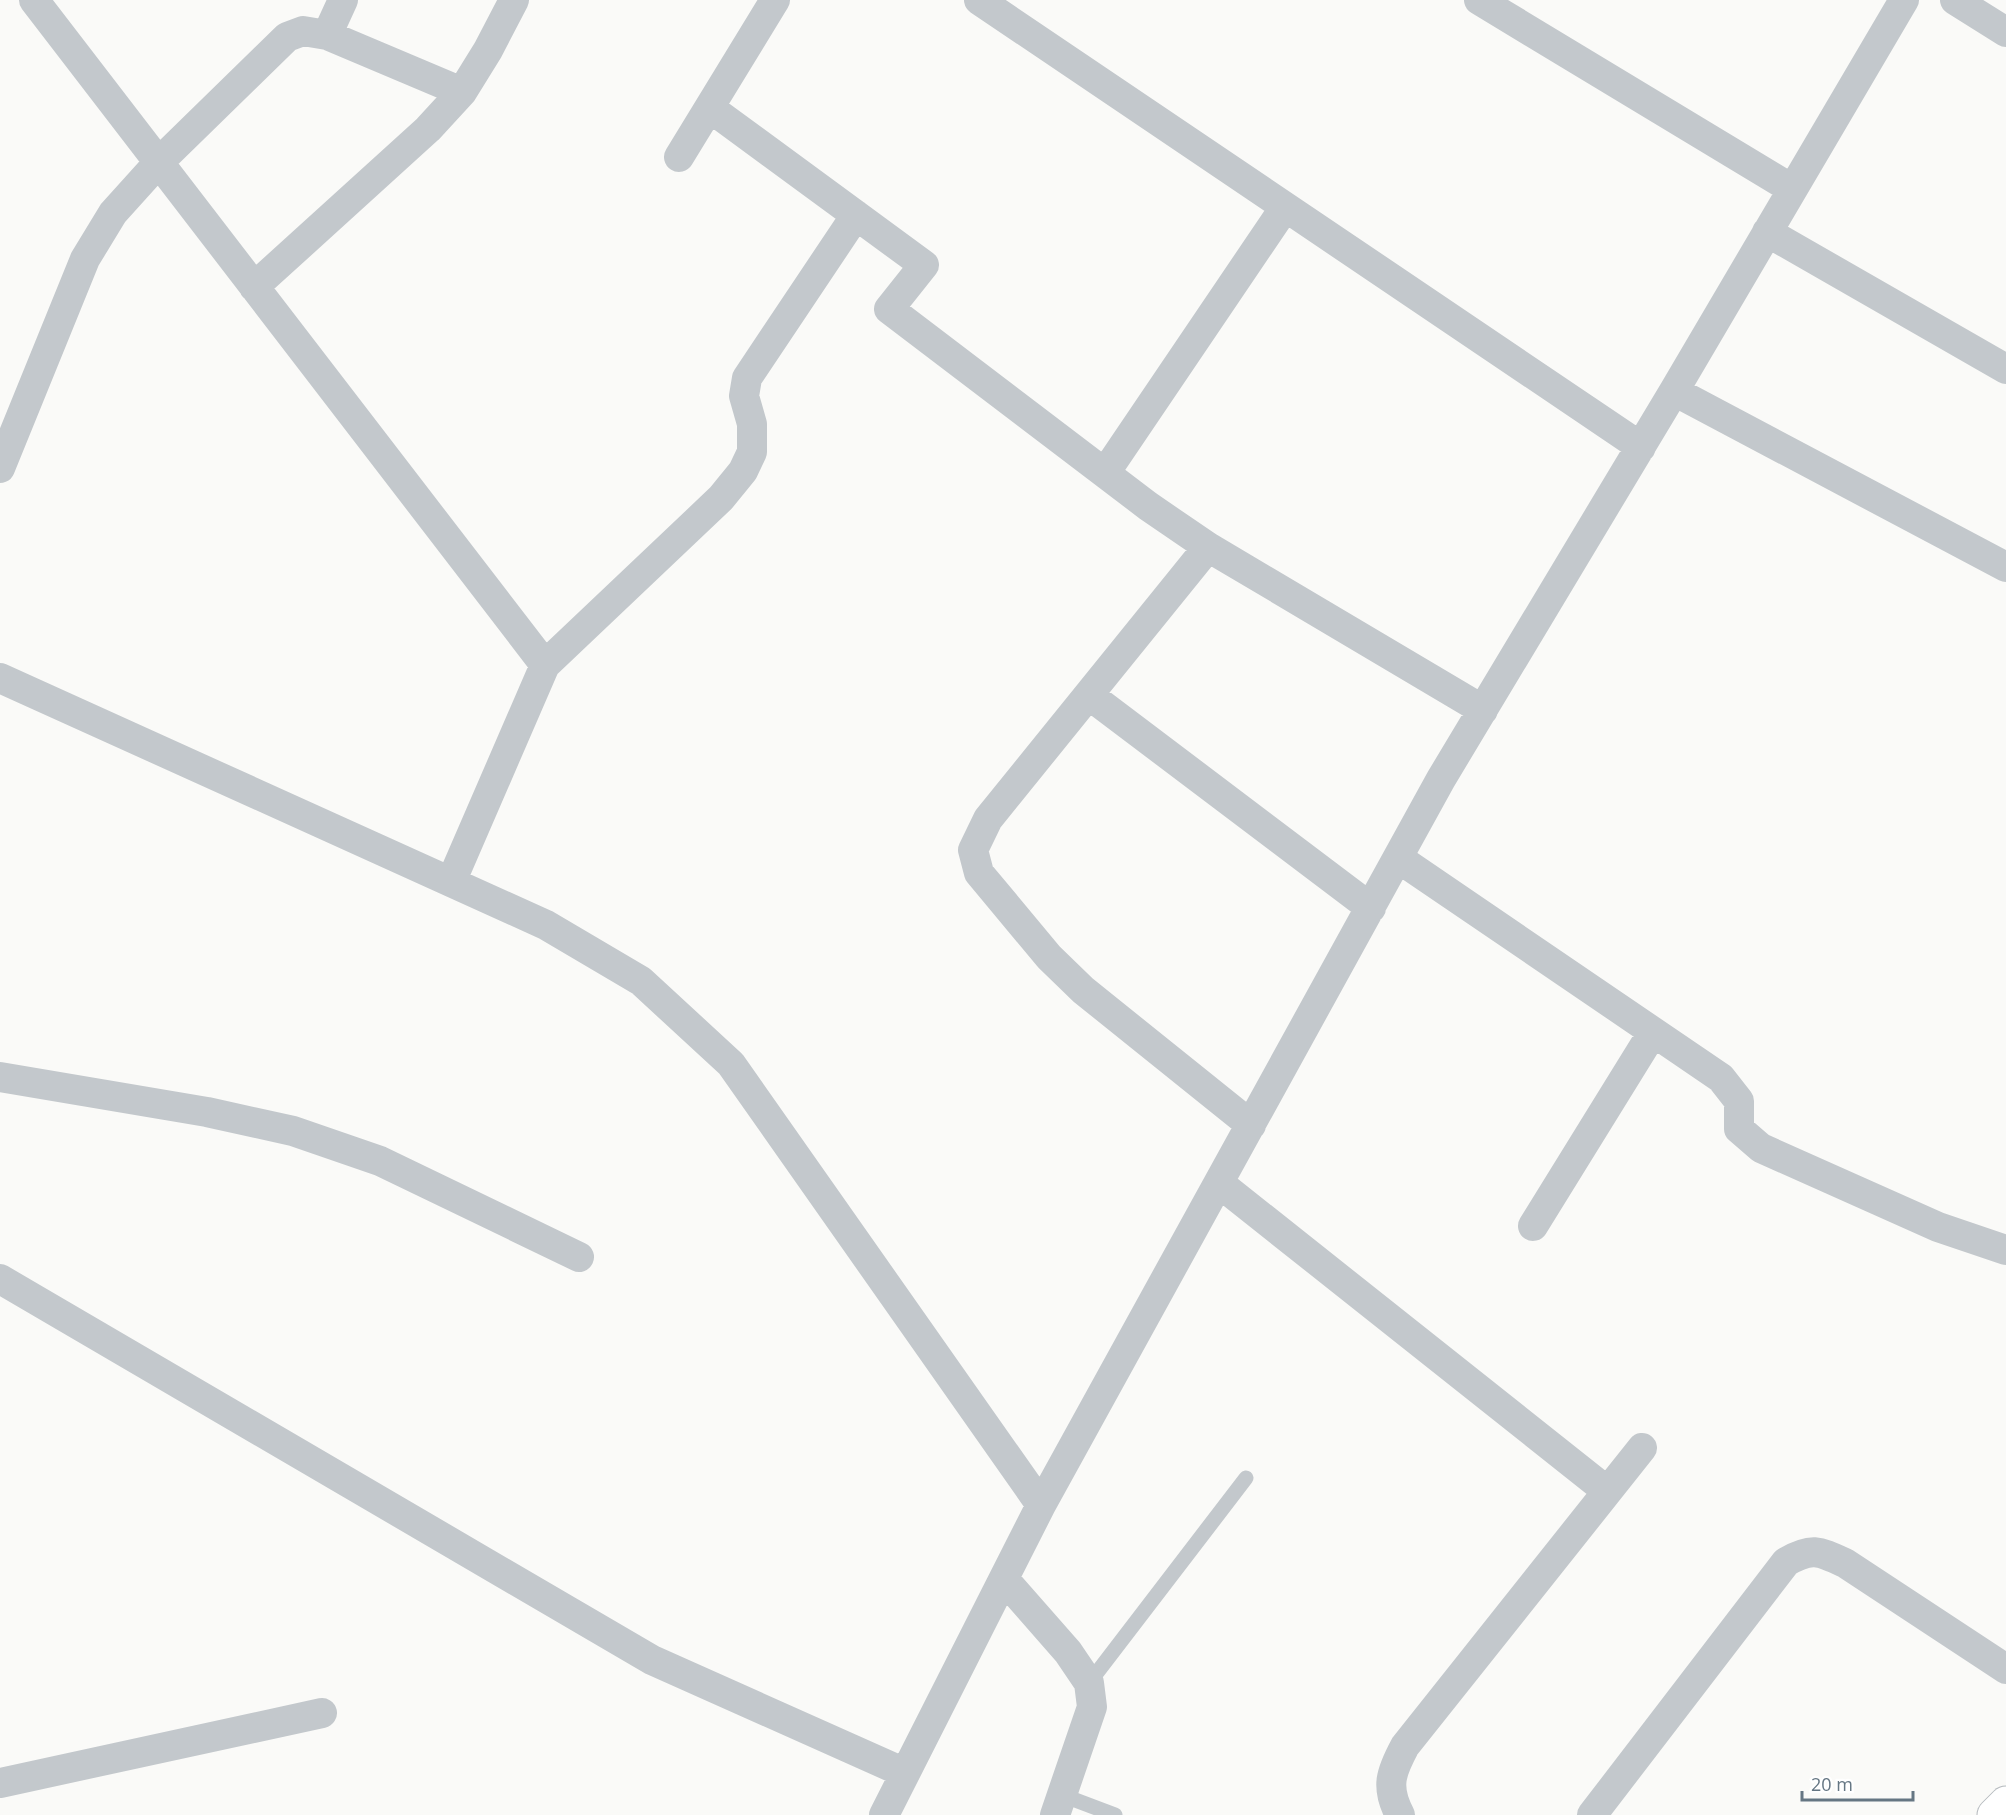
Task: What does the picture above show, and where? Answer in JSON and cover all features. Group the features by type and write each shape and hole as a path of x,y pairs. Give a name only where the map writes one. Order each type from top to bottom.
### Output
{"main road":[{"path":"1994,1815 2006,1803"}],"street":[{"path":"34,0 545,665"},
{"path":"327,35 343,0"},
{"path":"254,287 428,129 462,92 488,50 514,0"},
{"path":"679,157 775,0"},
{"path":"979,0 1641,447"},
{"path":"884,1815 1041,1505 1442,779 1641,447 1904,0"},
{"path":"1955,0 2006,32"},
{"path":"1492,4 1792,189"},
{"path":"0,468 85,259 113,213 159,162 286,36 303,31 327,35 462,92"},
{"path":"710,108 924,265 889,309 1148,506 1208,547 1483,710"},
{"path":"1105,473 1285,207"},
{"path":"451,882 545,665 721,498 743,471 752,452 752,424 744,396 747,378 856,215"},
{"path":"1767,232 2006,369"},
{"path":"1674,391 2006,567"},
{"path":"1208,547 988,819 973,849 979,873 1048,957 1083,990 1251,1125"},
{"path":"0,678 546,925 641,981 731,1064 1041,1505"},
{"path":"1089,695 1371,908"},
{"path":"1398,858 1721,1078 1739,1101 1739,1129 1761,1148 1938,1227 2006,1250"},
{"path":"1533,1226 1653,1032"},
{"path":"0,1077 207,1112 293,1131 380,1161 579,1257"},
{"path":"1219,1183 1607,1491"},
{"path":"0,1279 652,1660 905,1773"},
{"path":"1400,1815 1391,1791 1392,1769 1405,1746 1642,1448"},
{"path":"1592,1815 1786,1562 1800,1554 1820,1552 1845,1563 2006,1669"},
{"path":"1004,1579 1068,1652 1089,1683 1092,1707 1058,1805"},
{"path":"0,1783 322,1713"}],"lane":[{"path":"1089,1683 1246,1478"},
{"path":"1058,1805 1115,1815"}]}
